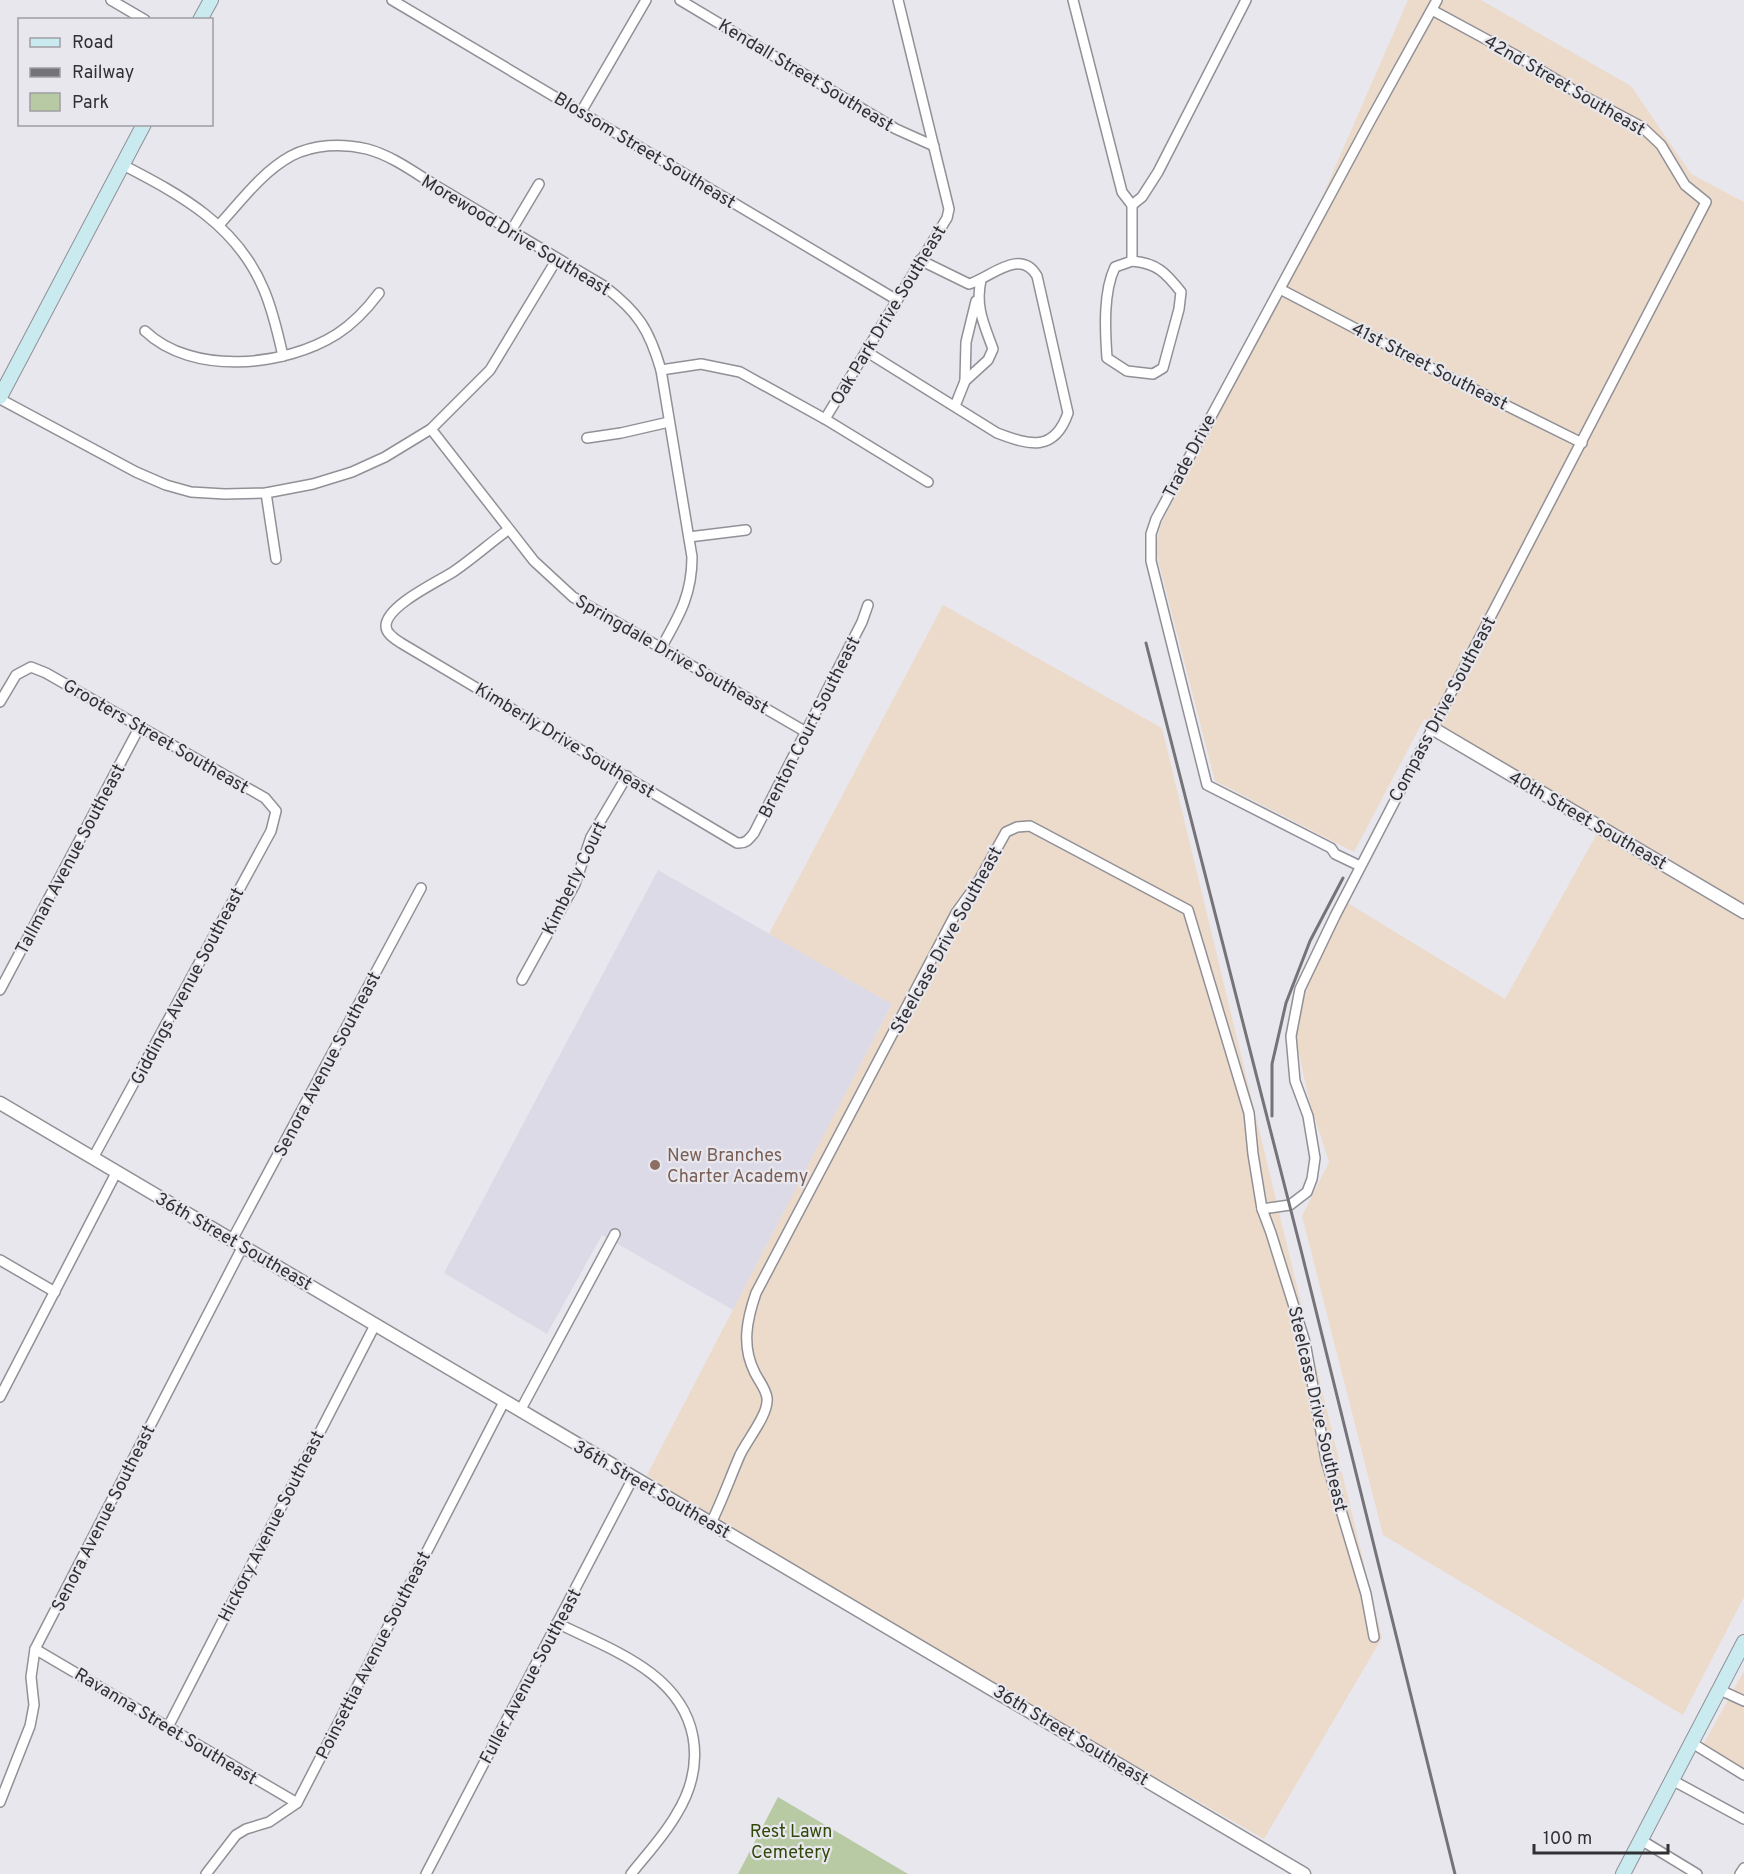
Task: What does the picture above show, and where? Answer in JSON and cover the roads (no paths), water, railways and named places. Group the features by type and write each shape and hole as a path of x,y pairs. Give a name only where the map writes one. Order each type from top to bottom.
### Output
{"main road":[{"path":"201,18 211,0"},
{"path":"0,398 143,126"},
{"path":"1623,1874 1744,1642"}],"street":[{"path":"111,0 142,18"},
{"name":"Blossom Street Southeast","path":"392,0 897,300"},
{"path":"581,112 646,0"},
{"name":"Kendall Street Southeast","path":"680,0 896,129 934,146"},
{"name":"Oak Park Drive Southeast","path":"825,419 947,218 949,209 898,0"},
{"path":"1073,0 1122,192 1132,205 1132,261"},
{"path":"1076,10 1081,0"},
{"path":"1132,205 1142,197 1158,172 1246,0"},
{"name":"Trade Drive","path":"1360,866 1335,854 1331,848 1207,785 1149,546 1156,519 1437,0"},
{"name":"42nd Street Southeast","path":"1432,10 1642,128 1661,145 1685,185 1706,202"},
{"name":"Morewood Drive Southeast","path":"219,225 267,173 292,156 322,146 342,145 369,150 386,157 604,286 639,317 653,343 661,370 689,537 692,578 684,608 661,648"},
{"path":"123,165 175,192 198,207 219,225 244,254 264,288 284,356"},
{"path":"511,231 539,184"},
{"name":"Compass Drive Southeast","path":"1262,1209 1290,1205 1307,1192 1312,1179 1315,1158 1308,1116 1295,1081 1291,1036 1300,989 1360,866 1706,202"},
{"path":"0,398 136,472 192,492 266,493 313,484 352,472 385,457 431,429 490,370 557,259"},
{"path":"867,352 998,433 1021,442 1036,444 1052,439 1063,426 1068,413 1037,276 1033,270 1025,265 1001,266 981,280 969,284 920,260"},
{"path":"1132,261 1154,265 1180,292 1179,309 1162,368 1153,374 1127,371 1107,358 1109,279 1115,267 1132,261"},
{"path":"955,406 965,381 966,342 981,280"},
{"name":"41st Street Southeast","path":"1280,289 1582,443"},
{"path":"145,331 167,348 226,362 255,361 284,356 336,335 356,320 379,292"},
{"path":"965,381 988,360 993,349 981,315 978,296"},
{"path":"661,370 701,363 740,372 825,419 928,482"},
{"path":"587,438 669,422"},
{"name":"Springdale Drive Southeast","path":"431,429 534,561 573,597 806,732"},
{"path":"266,493 276,559"},
{"name":"Kimberly Drive Southeast","path":"508,530 454,571 407,600 388,619 386,628 388,633 401,644 627,776 731,840 743,843"},
{"path":"689,537 746,530"},
{"name":"Brenton Court Southeast","path":"743,843 754,833 862,622 868,605"},
{"name":"Grooters Street Southeast","path":"0,702 16,675 31,667 46,673 265,798 276,811"},
{"name":"Tallman Avenue Southeast","path":"0,990 139,728"},
{"name":"40th Street Southeast","path":"1432,728 1744,912"},
{"name":"Kimberly Court","path":"522,980 575,884 591,837 627,776"},
{"name":"Giddings Avenue Southeast","path":"93,1158 271,831 276,811"},
{"name":"Steelcase Drive Southeast","path":"711,1522 742,1452 767,1404 767,1397 754,1371 748,1352 746,1330 756,1293 956,913 977,884 1006,832 1017,827 1030,826 1188,910 1249,1113 1262,1209 1272,1233 1305,1342 1326,1460 1366,1594 1374,1637"},
{"name":"Senora Avenue Southeast","path":"0,1802 30,1726 34,1705 31,1677 35,1649 238,1243 421,888"},
{"name":"36th Street Southeast","path":"0,1103 1304,1874"},
{"path":"0,1397 116,1173"},
{"path":"520,1411 615,1234"},
{"path":"0,1260 55,1292"},
{"name":"Hickory Avenue Southeast","path":"168,1727 375,1325"},
{"name":"Poinsettia Avenue Southeast","path":"206,1874 236,1835 246,1828 269,1822 297,1803 504,1402"},
{"name":"Fuller Avenue Southeast","path":"426,1874 633,1478"},
{"path":"557,1623 628,1658 647,1670 669,1688 680,1702 690,1724 696,1754 694,1774 676,1815 631,1874"},
{"name":"Ravanna Street Southeast","path":"35,1649 297,1803"},
{"path":"1720,1690 1744,1701"},
{"path":"1692,1743 1744,1775"},
{"path":"1672,1780 1744,1819"},
{"path":"1641,1840 1697,1874"},
{"path":"1740,1874 1744,1868"}],"railway":[{"path":"1146,643 1301,1250 1455,1874"},
{"path":"1272,1116 1272,1064 1286,1003 1310,941 1343,878"}],"place":[{"name":"New Branches Charter Academy","path":"655,1165"}],"park label":[{"name":"Rest Lawn Cemetery","path":"791,1841"}]}
